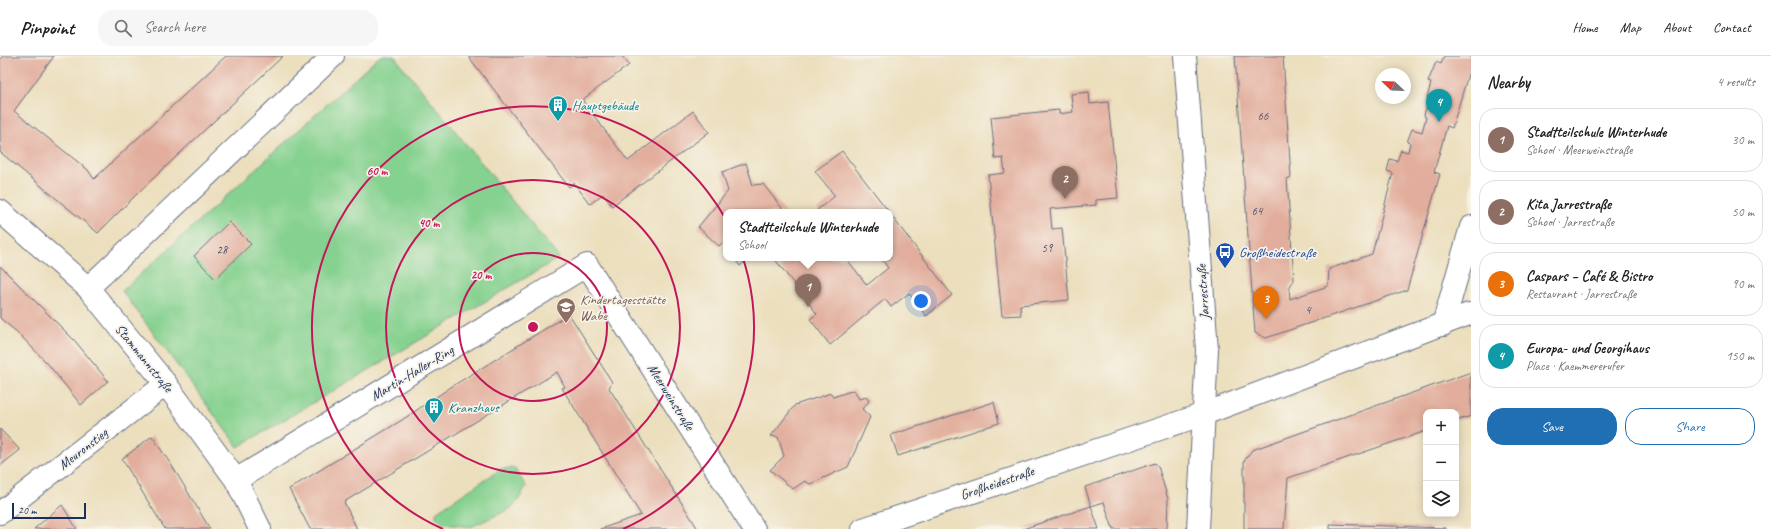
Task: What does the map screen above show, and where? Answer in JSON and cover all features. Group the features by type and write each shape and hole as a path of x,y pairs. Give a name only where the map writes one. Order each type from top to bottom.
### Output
{"street":[{"path":"88,288 333,56"},
{"name":"Jarrestraße","path":"1185,56 1207,350 1198,529"},
{"name":"Stammannstraße","path":"0,211 88,288 166,384 236,480 260,529"},
{"path":"1443,325 1471,226"},
{"name":"Martin-Haller-Ring","path":"236,480 587,265"},
{"name":"Meerweinstraße","path":"587,265 754,529"},
{"name":"Großheidestraße","path":"863,529 1204,414 1469,314"},
{"name":"Meuronstieg","path":"0,513 166,384"}],"green space":[{"path":"380,56 394,56 559,258 238,447 122,291"},
{"path":"514,468 526,486 518,501 510,509 471,527 444,524 436,517 436,512 501,469"}],"building":[{"path":"3,56 54,56 14,111 88,170 94,179 226,56 283,56 140,191 98,233 0,152 0,60"},
{"name":"Hauptgebäude","path":"468,56 622,56 629,65 582,100 628,161 693,111 709,132 612,206 603,194 590,204 574,183 569,187"},
{"path":"1235,56 1283,56 1291,177 1287,179 1294,280 1289,288 1290,299 1328,286 1329,269 1372,254 1393,173 1387,171 1390,159 1397,161 1401,150 1408,152 1410,143 1407,142 1412,129 1422,132 1426,117 1424,116 1425,111 1427,107 1429,108 1432,99 1427,98 1431,83 1428,82 1436,62 1441,64 1444,56 1471,56 1471,65 1452,128 1447,126 1434,172 1440,174 1407,290 1266,338 1255,333"},
{"path":"1089,92 1090,104 1108,102 1118,198 1096,200 1096,205 1050,209 1052,229 1062,228 1069,300 1020,305 1021,315 1002,316 988,175 1005,173 1003,158 995,159 991,117 1059,110 1059,114 1073,112 1071,94"},
{"path":"842,151 887,209 818,209 835,196 815,171"},
{"path":"746,163 753,185 763,184 783,209 723,209 723,242 719,246 698,227 728,191 722,172"},
{"path":"893,218 952,295 926,316 909,293 891,307 885,299 830,345 810,319 817,314 776,261 848,261 867,285 888,268 883,261 893,261"},
{"path":"229,222 251,244 215,279 194,256"},
{"path":"736,261 746,261 740,266"},
{"path":"0,266 75,341 108,381 81,405 48,364 18,333 0,318"},
{"name":"Kranzhaus","path":"569,314 612,382 609,388 698,529 600,529 641,515 562,388 565,387 557,372 344,502 357,529 310,529 289,489 402,420 451,387"},
{"path":"1471,372 1471,416 1459,420 1459,409 1423,409 1423,432 1288,478 1284,529 1244,529 1244,461 1252,450"},
{"path":"854,390 859,399 866,397 869,401 862,409 870,417 848,467 810,484 805,481 793,489 770,470 784,456 778,437 771,436 795,405 831,393 833,397"},
{"path":"994,402 999,423 898,456 891,435"},
{"path":"0,429 20,450 0,466"},
{"path":"152,436 174,469 210,529 165,529 122,459"},
{"path":"1155,463 1158,466 1168,499 1167,529 1113,529 1104,502 1091,506 1085,487"},
{"path":"62,505 77,529 34,529"},
{"path":"1091,506 1099,529 1023,529"},
{"path":"1330,524 1446,528 1446,529 1330,529"}],"place":[{"name":"Hauptgebäude","path":"558,122"},
{"name":"Europa- und Georgihaus","path":"1439,122"},
{"name":"Kita Jarrestraße","path":"1065,199"},
{"name":"Großheidestraße","path":"1225,269"},
{"name":"Stadtteilschule Winterhude","path":"808,307"},
{"name":"Caspars – Café & Bistro","path":"1266,319"},
{"name":"Kindertagesstätte Wabe","path":"566,324"},
{"name":"Kranzhaus","path":"434,424"}]}
